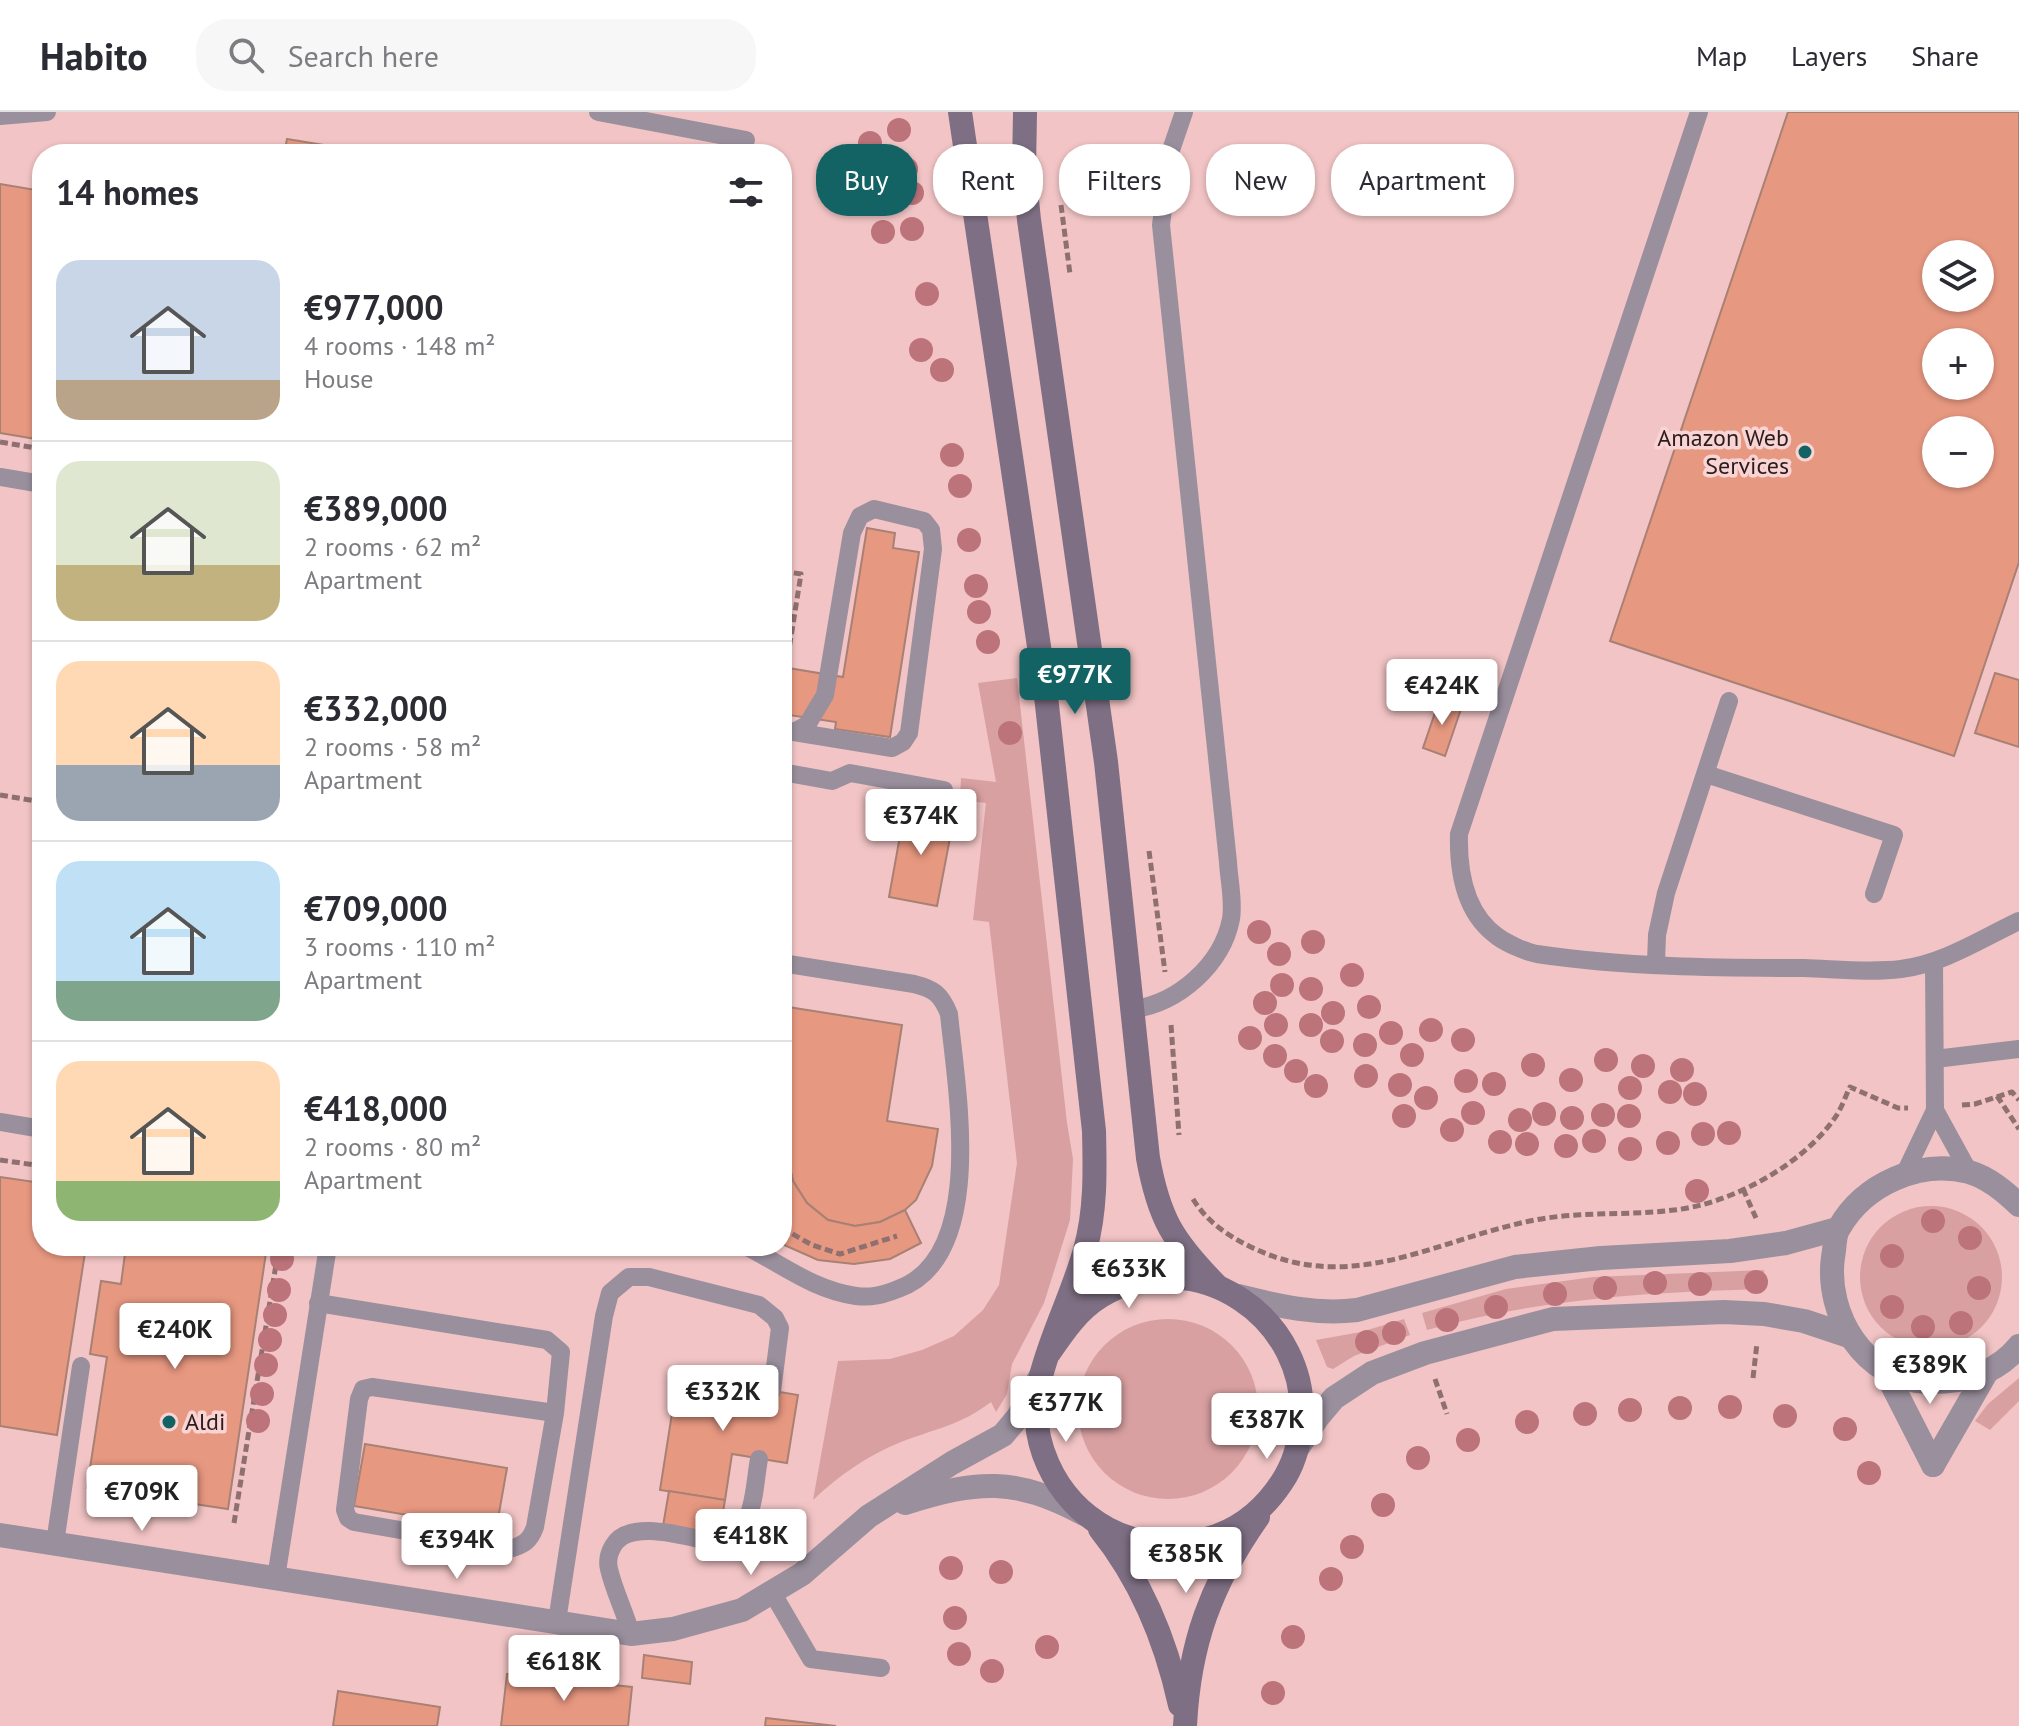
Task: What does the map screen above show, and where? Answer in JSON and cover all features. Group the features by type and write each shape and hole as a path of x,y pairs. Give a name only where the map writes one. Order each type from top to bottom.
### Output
{"street":[{"path":"0,1535 631,1634 710,1621 742,1610 802,1574 869,1516 952,1463 1003,1435 1018,1417 1040,1377 1088,1236 1096,1174 1094,1131 1045,687 960,112"},
{"path":"1025,112 1024,170 1029,220 1106,762 1148,1158 1162,1217 1174,1237 1216,1285"},
{"path":"2019,1205 2000,1187 1969,1172 1935,1168 1905,1173 1878,1187 1837,1229 1831,1268 1834,1304 1849,1336 1884,1369 1917,1382 1952,1383 1986,1373 2011,1356 2019,1346"},
{"path":"1049,1353 1071,1320 1102,1296 1138,1281 1177,1277 1216,1285 1238,1296 1286,1308 1339,1312 1357,1310 1515,1267 1601,1258 1730,1251 1786,1243 1837,1229"},
{"path":"1184,1726 1191,1660 1209,1601 1225,1568 1289,1472 1299,1446 1304,1403 1294,1361 1271,1323 1238,1296"},
{"path":"1299,1446 1334,1398 1372,1373 1425,1353 1553,1319 1724,1312 1764,1314 1804,1321 1849,1336"},
{"path":"1884,1369 1933,1465 1986,1373"},
{"path":"1040,1377 1036,1407 1039,1437 1048,1466 1063,1492 1120,1554 1159,1631 1184,1726"},
{"path":"869,1516 938,1493 987,1484 1034,1491 1123,1536 1145,1542 1188,1543 1220,1535 1249,1519 1273,1495"}],"lane":[{"path":"0,116 47,112"},
{"path":"598,112 746,140"},
{"path":"1134,1009 1150,1007 1185,988 1217,954 1231,919 1161,225 1171,150 1184,112"},
{"path":"1699,112 1459,834 1458,860 1463,886 1477,915 1498,937 1533,953 1656,963 1749,968 1900,969 1934,962 2019,921"},
{"path":"0,477 32,482"},
{"path":"792,730 807,725 825,695 852,533 860,516 874,509 924,521 931,530 933,549 909,733 903,742 892,748 792,732"},
{"path":"1656,963 1657,935 1666,893 1729,701"},
{"path":"792,774 832,781 850,773 944,790"},
{"path":"1706,774 1894,835 1874,894"},
{"path":"1905,1173 1935,1108 1934,962"},
{"path":"763,1256 807,1281 855,1296 878,1297 912,1284 935,1264 947,1234 962,1153 949,1014 942,996 930,988 914,984 792,965"},
{"path":"1935,1059 2019,1049"},
{"path":"1935,1108 1969,1172"},
{"path":"0,1122 32,1127"},
{"path":"276,1578 326,1256"},
{"path":"557,1621 610,1293 629,1277 649,1277 759,1305 775,1318 780,1328 772,1391"},
{"path":"318,1303 547,1340 561,1352 555,1413 535,1527 523,1545 509,1549 354,1522 345,1510 359,1399 363,1389 372,1387 555,1413"},
{"path":"55,1543 81,1366"},
{"path":"631,1634 608,1568 608,1554 615,1541 625,1533 639,1530 717,1543 728,1541 748,1521 759,1459"},
{"path":"772,1592 811,1659 881,1668"}],"path":[{"path":"1062,216 1071,282"},
{"path":"0,442 32,447"},
{"path":"792,573 801,574 792,630"},
{"path":"0,795 32,800"},
{"path":"1149,849 1168,999 1180,1142"},
{"path":"1190,1195 1211,1223 1242,1242 1288,1261 1331,1268 1395,1261 1536,1220 1576,1214 1676,1210 1743,1189 1785,1167 1805,1151 1835,1118 1850,1087 1898,1108 1975,1104 2012,1092 2019,1100"},
{"path":"1997,1096 2019,1129"},
{"path":"0,1160 32,1165"},
{"path":"1743,1189 1759,1226"},
{"path":"792,1234 812,1245 840,1254 897,1236"},
{"path":"234,1523 277,1256"},
{"path":"1753,1378 1759,1330"},
{"path":"1431,1371 1447,1414"}],"shaded area":[{"path":"1017,678 1073,1159 1070,1220 1044,1303 1012,1364 1007,1394 996,1412 991,1402 958,1422 889,1447 854,1467 813,1500 838,1361 890,1359 954,1336 983,1310 999,1285 1017,1163 989,922 973,920 986,803 960,800 961,778 996,782 978,683"},
{"path":"1931,1206 1958,1211 1981,1227 1997,1250 2002,1277 1997,1304 1981,1327 1958,1343 1931,1348 1904,1343 1881,1327 1865,1304 1860,1277 1865,1250 1881,1227 1904,1211"},
{"path":"1764,1270 1765,1289 1594,1299 1511,1311 1427,1330 1422,1313 1506,1289 1593,1277"},
{"path":"1168,1319 1203,1325 1232,1345 1252,1374 1258,1409 1252,1444 1232,1473 1203,1493 1168,1499 1133,1493 1104,1473 1084,1444 1078,1409 1084,1374 1104,1345 1133,1325"},
{"path":"1404,1319 1410,1335 1354,1356 1333,1369 1327,1367 1316,1340 1361,1332"},
{"path":"2019,1378 2019,1401 1990,1430 1975,1421 1988,1404"}],"building":[{"name":"Amazon Web Services","path":"1788,112 2019,112 2019,562 1954,756 1610,641"},
{"path":"287,139 318,144 286,144"},
{"path":"0,184 32,189 32,438 0,433"},
{"path":"867,528 895,533 893,548 919,552 890,737 835,729 836,722 792,715 792,669 843,677"},
{"path":"1995,673 2019,680 2019,747 1975,733"},
{"path":"1440,698 1462,706 1445,756 1423,748"},
{"path":"905,808 954,817 937,906 889,897"},
{"path":"792,1008 902,1025 887,1121 938,1129 932,1166 916,1200 905,1210 880,1222 855,1226 828,1220 807,1203 793,1181"},
{"path":"0,1177 32,1182 32,1256 84,1256 57,1435 0,1426"},
{"path":"792,1177 807,1203 828,1220 855,1226 880,1222 905,1210 921,1243 890,1259 854,1264 818,1260 792,1248"},
{"name":"Aldi","path":"125,1256 266,1256 228,1509 87,1488 107,1357 90,1354 101,1281 121,1284"},
{"path":"678,1375 798,1395 787,1463 732,1454 725,1500 660,1490"},
{"path":"365,1444 507,1468 496,1530 354,1506"},
{"path":"669,1491 725,1500 719,1535 663,1526"},
{"path":"412,1516 446,1522 441,1548 408,1543"},
{"path":"644,1655 692,1662 690,1684 642,1678"},
{"path":"507,1674 632,1687 628,1726 501,1726"},
{"path":"338,1691 440,1707 437,1726 333,1726"},
{"path":"766,1718 836,1726 765,1726"}],"place":[{"name":"Amazon Web Services","path":"1805,452"},
{"name":"Aldi","path":"169,1422"}]}
